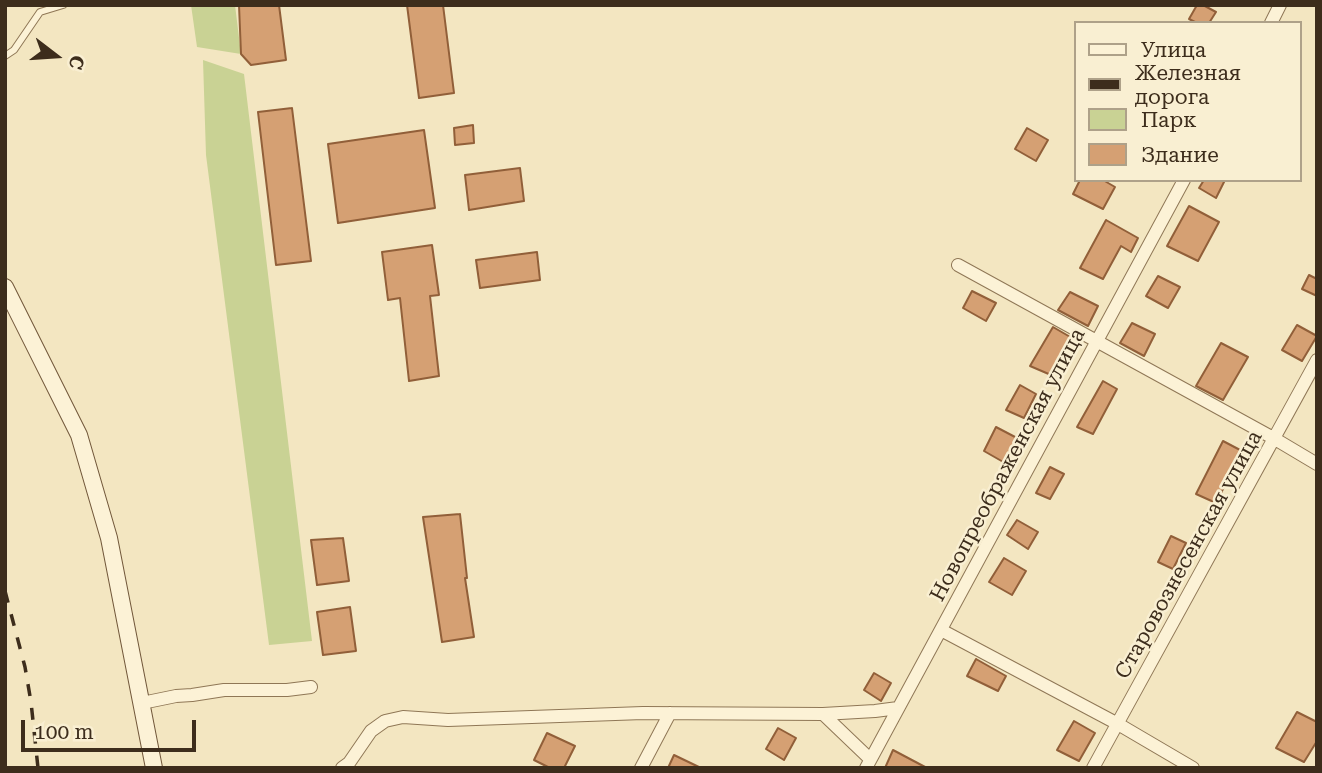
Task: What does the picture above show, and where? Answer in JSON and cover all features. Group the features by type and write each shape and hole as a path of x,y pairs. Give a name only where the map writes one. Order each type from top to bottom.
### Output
{"main road":[{"path":"5,287 79,435 109,538 154,761"}],"street":[{"path":"1271,21 1280,5"},
{"name":"Новопреображенская улица","path":"868,764 1183,182"},
{"path":"958,265 1317,464"},
{"name":"Старовознесенская улица","path":"1093,768 1317,360"},
{"path":"942,630 1118,724 1193,768"},
{"path":"142,703 176,695 225,690 288,690 311,687"},
{"path":"342,768 349,764 371,731 385,721 403,718 448,720 670,713 823,714 898,708"},
{"path":"641,768 670,713"},
{"path":"823,714 868,764"}],"lane":[{"path":"5,56 13,50 40,12 63,5"}],"green space":[{"path":"191,5 235,5 241,54 197,47"},
{"path":"203,60 244,74 312,641 269,645 206,155"}],"building":[{"path":"239,5 279,5 286,60 251,65 241,54"},
{"path":"407,5 443,5 454,93 419,98"},
{"path":"1197,5 1216,12 1210,21 1189,19"},
{"path":"292,108 311,261 276,265 258,112"},
{"path":"473,125 474,143 455,145 454,128"},
{"path":"1027,128 1048,140 1036,161 1015,149"},
{"path":"424,130 435,208 338,223 328,144"},
{"path":"520,168 524,201 469,210 465,175"},
{"path":"1079,182 1106,182 1115,187 1103,209 1073,194"},
{"path":"1203,182 1224,182 1216,198 1199,188"},
{"path":"1189,206 1219,222 1198,261 1167,246"},
{"path":"1106,220 1138,238 1131,252 1121,246 1103,279 1080,268"},
{"path":"432,245 439,295 430,296 439,376 409,381 400,298 388,300 382,252"},
{"path":"537,252 540,280 480,288 476,260"},
{"path":"1309,275 1317,279 1317,296 1302,289"},
{"path":"1158,276 1180,287 1168,308 1146,296"},
{"path":"972,291 996,303 986,321 963,308"},
{"path":"1070,292 1098,306 1088,326 1058,310"},
{"path":"1132,323 1155,334 1144,356 1120,343"},
{"path":"1297,325 1317,336 1302,361 1282,350"},
{"path":"1053,327 1072,338 1051,375 1030,366"},
{"path":"1221,343 1248,357 1223,400 1196,386"},
{"path":"1103,381 1117,389 1093,434 1077,427"},
{"path":"1020,385 1036,394 1024,418 1006,410"},
{"path":"996,427 1017,438 1005,463 984,451"},
{"path":"1223,441 1242,451 1216,503 1196,494"},
{"path":"1050,467 1064,474 1050,499 1036,493"},
{"path":"460,514 465,578 474,637 442,642 423,517"},
{"path":"1017,520 1038,532 1028,549 1007,535"},
{"path":"1171,536 1186,543 1173,569 1158,562"},
{"path":"343,538 349,581 317,585 311,540"},
{"path":"1004,558 1026,571 1012,595 989,582"},
{"path":"350,607 356,651 323,655 317,612"},
{"path":"976,659 1006,676 998,691 967,676"},
{"path":"874,673 891,683 881,701 864,690"},
{"path":"1297,712 1317,722 1317,741 1304,762 1276,748"},
{"path":"1074,721 1095,733 1079,761 1057,750"},
{"path":"778,728 796,738 784,760 766,749"},
{"path":"547,733 575,746 564,768 550,768 534,760"},
{"path":"893,750 927,768 885,768"},
{"path":"674,755 701,768 668,768"}],"railway":[{"path":"5,591 25,667 38,768"}]}
